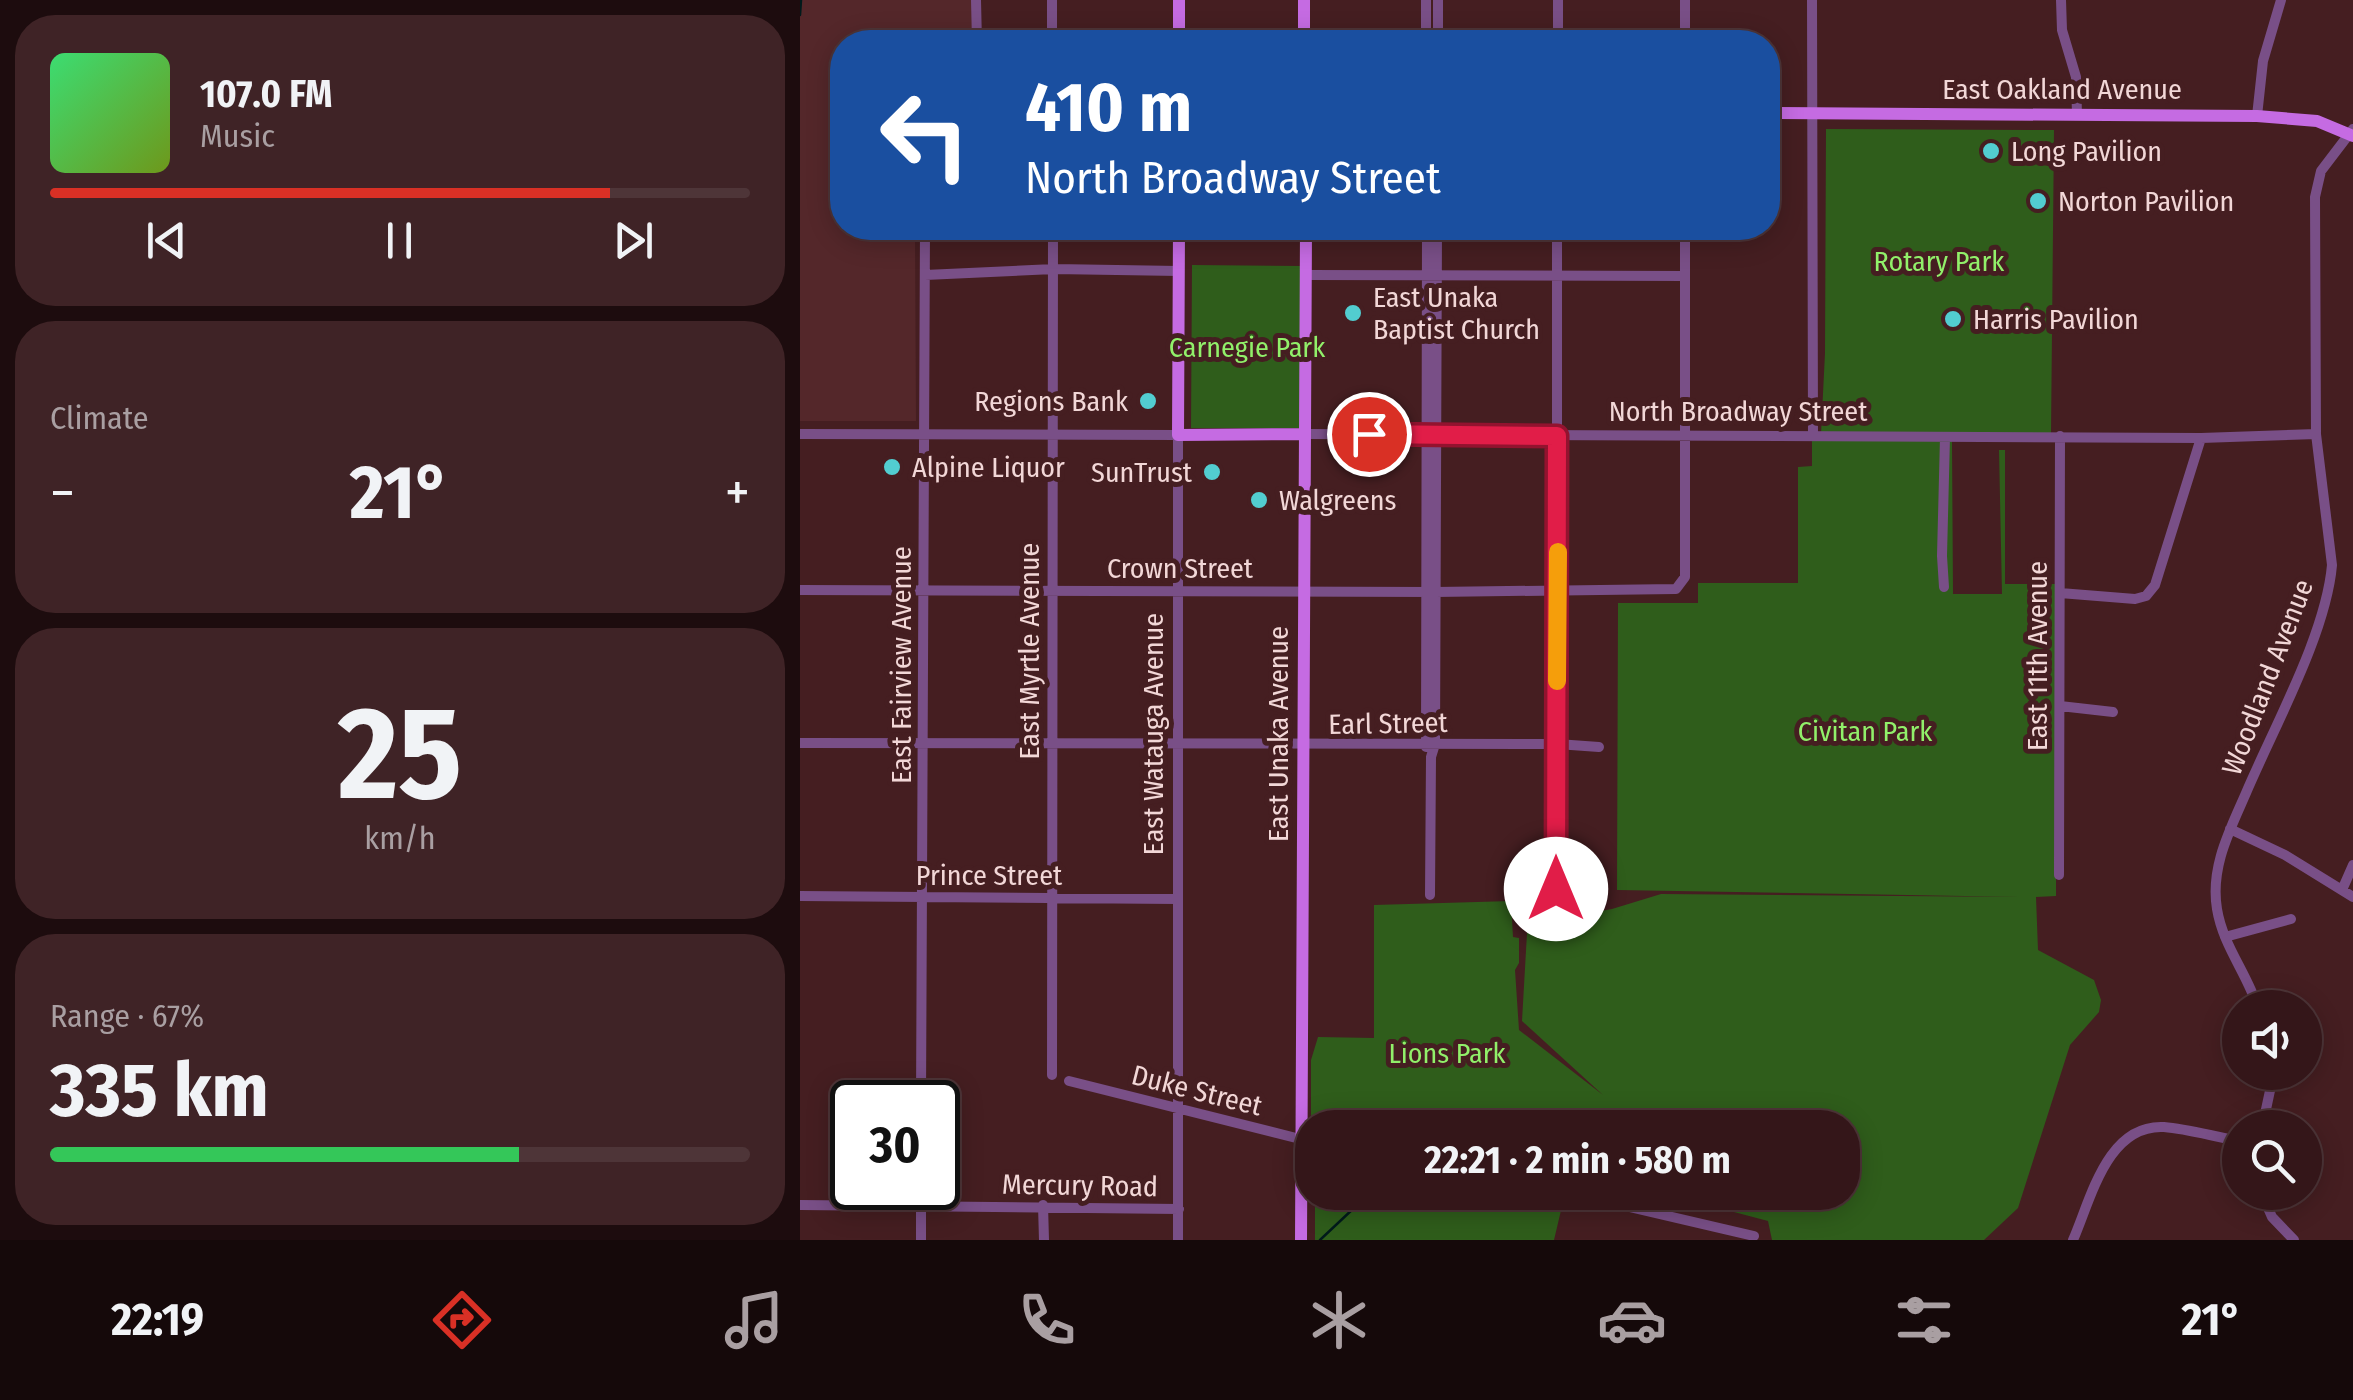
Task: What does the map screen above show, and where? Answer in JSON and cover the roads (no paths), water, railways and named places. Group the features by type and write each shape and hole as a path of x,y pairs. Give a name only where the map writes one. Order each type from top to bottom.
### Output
{"main road":[{"path":"1179,0 1179,30"},
{"path":"1304,0 1304,30"},
{"name":"East Oakland Avenue","path":"1780,113 2257,116 2317,121 2352,133"},
{"name":"East Watauga Avenue","path":"1178,435 1179,240"},
{"name":"East Unaka Avenue","path":"1306,240 1303,592 1308,1110"},
{"name":"North Broadway Street","path":"1178,435 1303,434"},
{"name":"East Unaka Avenue","path":"1302,1240 1304,1210"}],"street":[{"path":"976,0 977,30"},
{"path":"1052,0 1052,30"},
{"path":"1426,0 1426,30"},
{"path":"1438,0 1438,30"},
{"path":"1558,0 1558,30"},
{"path":"1685,0 1685,30"},
{"path":"1812,0 1812,436"},
{"path":"2061,0 2062,30 2076,77 2077,115"},
{"path":"2257,116 2264,61 2281,0"},
{"name":"Woodland Avenue","path":"2250,990 2217,910 2216,872 2327,600 2332,565 2316,434 2315,196 2321,171 2352,133"},
{"name":"East Fairview Avenue","path":"921,1080 925,240"},
{"name":"East Myrtle Avenue","path":"1052,1075 1053,240"},
{"path":"1428,240 1432,276"},
{"path":"1430,894 1432,276 1436,240"},
{"path":"1556,889 1558,240"},
{"path":"1685,240 1686,436"},
{"path":"925,275 1054,269 1179,270"},
{"path":"1306,275 1686,276"},
{"name":"North Broadway Street","path":"800,434 1178,435"},
{"name":"North Broadway Street","path":"1303,434 2201,438 2316,434"},
{"name":"East Watauga Avenue","path":"1178,435 1178,1240"},
{"name":"Crown Street","path":"800,590 1669,590 1684,582 1686,436"},
{"name":"East 11th Avenue","path":"2059,875 2060,436"},
{"path":"1944,587 1945,437"},
{"path":"2060,593 2135,599 2146,596 2155,585 2201,438"},
{"path":"2060,706 2113,712"},
{"name":"Earl Street","path":"800,743 1599,747"},
{"path":"2230,830 2284,855 2348,893 2353,865"},
{"name":"Prince Street","path":"800,896 1178,898"},
{"path":"2225,937 2291,919"},
{"name":"Duke Street","path":"1070,1081 1295,1138"},
{"path":"2073,1240 2110,1158 2129,1136 2162,1127 2222,1139"},
{"name":"Mercury Road","path":"800,1205 830,1205"},
{"path":"1043,1205 1044,1240"},
{"name":"Mercury Road","path":"960,1206 1178,1209"},
{"path":"921,1210 921,1240"},
{"path":"1642,1210 1754,1236"},
{"path":"2269,1210 2294,1240"}],"waterway":[{"path":"800,15 801,0"},
{"path":"1320,1240 1352,1210"}],"place":[{"name":"Long Pavilion","path":"1991,151"},
{"name":"Norton Pavilion","path":"2038,201"},
{"name":"East Unaka Baptist Church","path":"1353,313"},
{"name":"Harris Pavilion","path":"1953,319"},
{"name":"Regions Bank","path":"1148,401"},
{"name":"Alpine Liquor","path":"892,467"},
{"name":"SunTrust","path":"1212,472"},
{"name":"Walgreens","path":"1259,500"}],"park label":[{"name":"Rotary Park","path":"1939,261"},
{"name":"Carnegie Park","path":"1247,347"},
{"name":"Civitan Park","path":"1865,731"},
{"name":"Lions Park","path":"1447,1053"}]}
